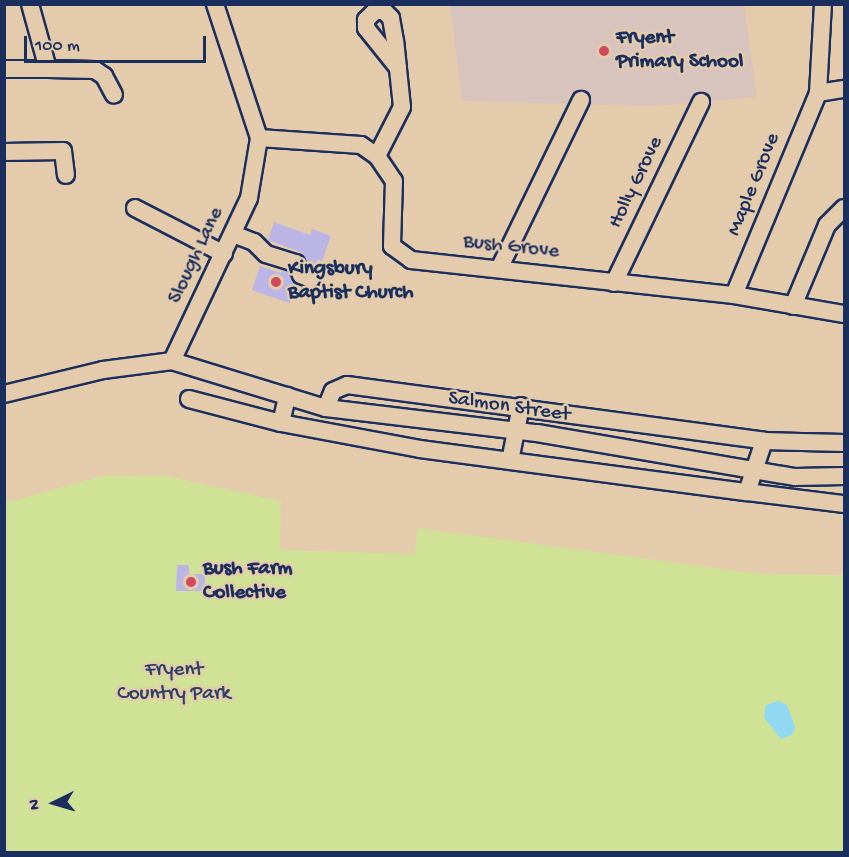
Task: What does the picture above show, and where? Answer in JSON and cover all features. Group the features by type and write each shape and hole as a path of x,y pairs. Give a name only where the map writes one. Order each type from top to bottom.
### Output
{"street":[{"path":"30,4 48,69"},
{"name":"Slough Lane","path":"172,361 249,198 259,138 215,4"},
{"name":"Maple Grove","path":"734,295 818,93 823,4"},
{"path":"259,138 361,145 377,156 402,107 398,68"},
{"path":"4,69 95,70 104,76 114,94"},
{"path":"818,93 844,89"},
{"path":"499,269 581,100"},
{"name":"Holly Grove","path":"614,283 701,102"},
{"path":"4,152 63,151 66,175"},
{"name":"Bush Grove","path":"377,156 394,181 392,246 398,254 411,260 734,295 844,314"},
{"path":"135,208 224,254"},
{"path":"793,306 827,225 844,208"},
{"path":"233,234 254,242 266,255 296,263 302,275 311,279"},
{"path":"4,394 103,370 172,361"},
{"name":"Salmon Street","path":"172,361 326,408 517,431 795,477 844,476"},
{"path":"326,408 338,386 521,406 764,441 844,443"},
{"path":"412,418 414,394"},
{"path":"281,423 287,396"},
{"path":"189,399 281,423 420,449 844,504"},
{"path":"510,461 521,406"},
{"path":"747,492 764,441"}],"shaded area":[{"name":"Fryent Primary School","path":"450,5 744,5 757,97 654,106 462,101"}],"green space":[{"name":"Fryent Country Park","path":"106,475 165,476 281,501 280,550 415,554 417,528 760,574 844,575 844,852 5,852 5,503"}],"water":[{"path":"778,701 787,705 795,727 792,735 781,739 764,718 766,705"}],"building":[{"path":"274,222 310,235 312,229 331,236 322,261 318,259 315,265 301,260 303,253 268,240"},
{"name":"Kingsbury Baptist Church","path":"285,263 300,274 290,303 252,290 260,266 281,273"},
{"name":"Bush Farm Collective","path":"177,565 189,565 189,574 205,574 205,591 176,591"}],"place":[{"name":"Fryent Primary School","path":"604,51"},
{"name":"Kingsbury Baptist Church","path":"276,282"},
{"name":"Bush Farm Collective","path":"191,582"}]}
